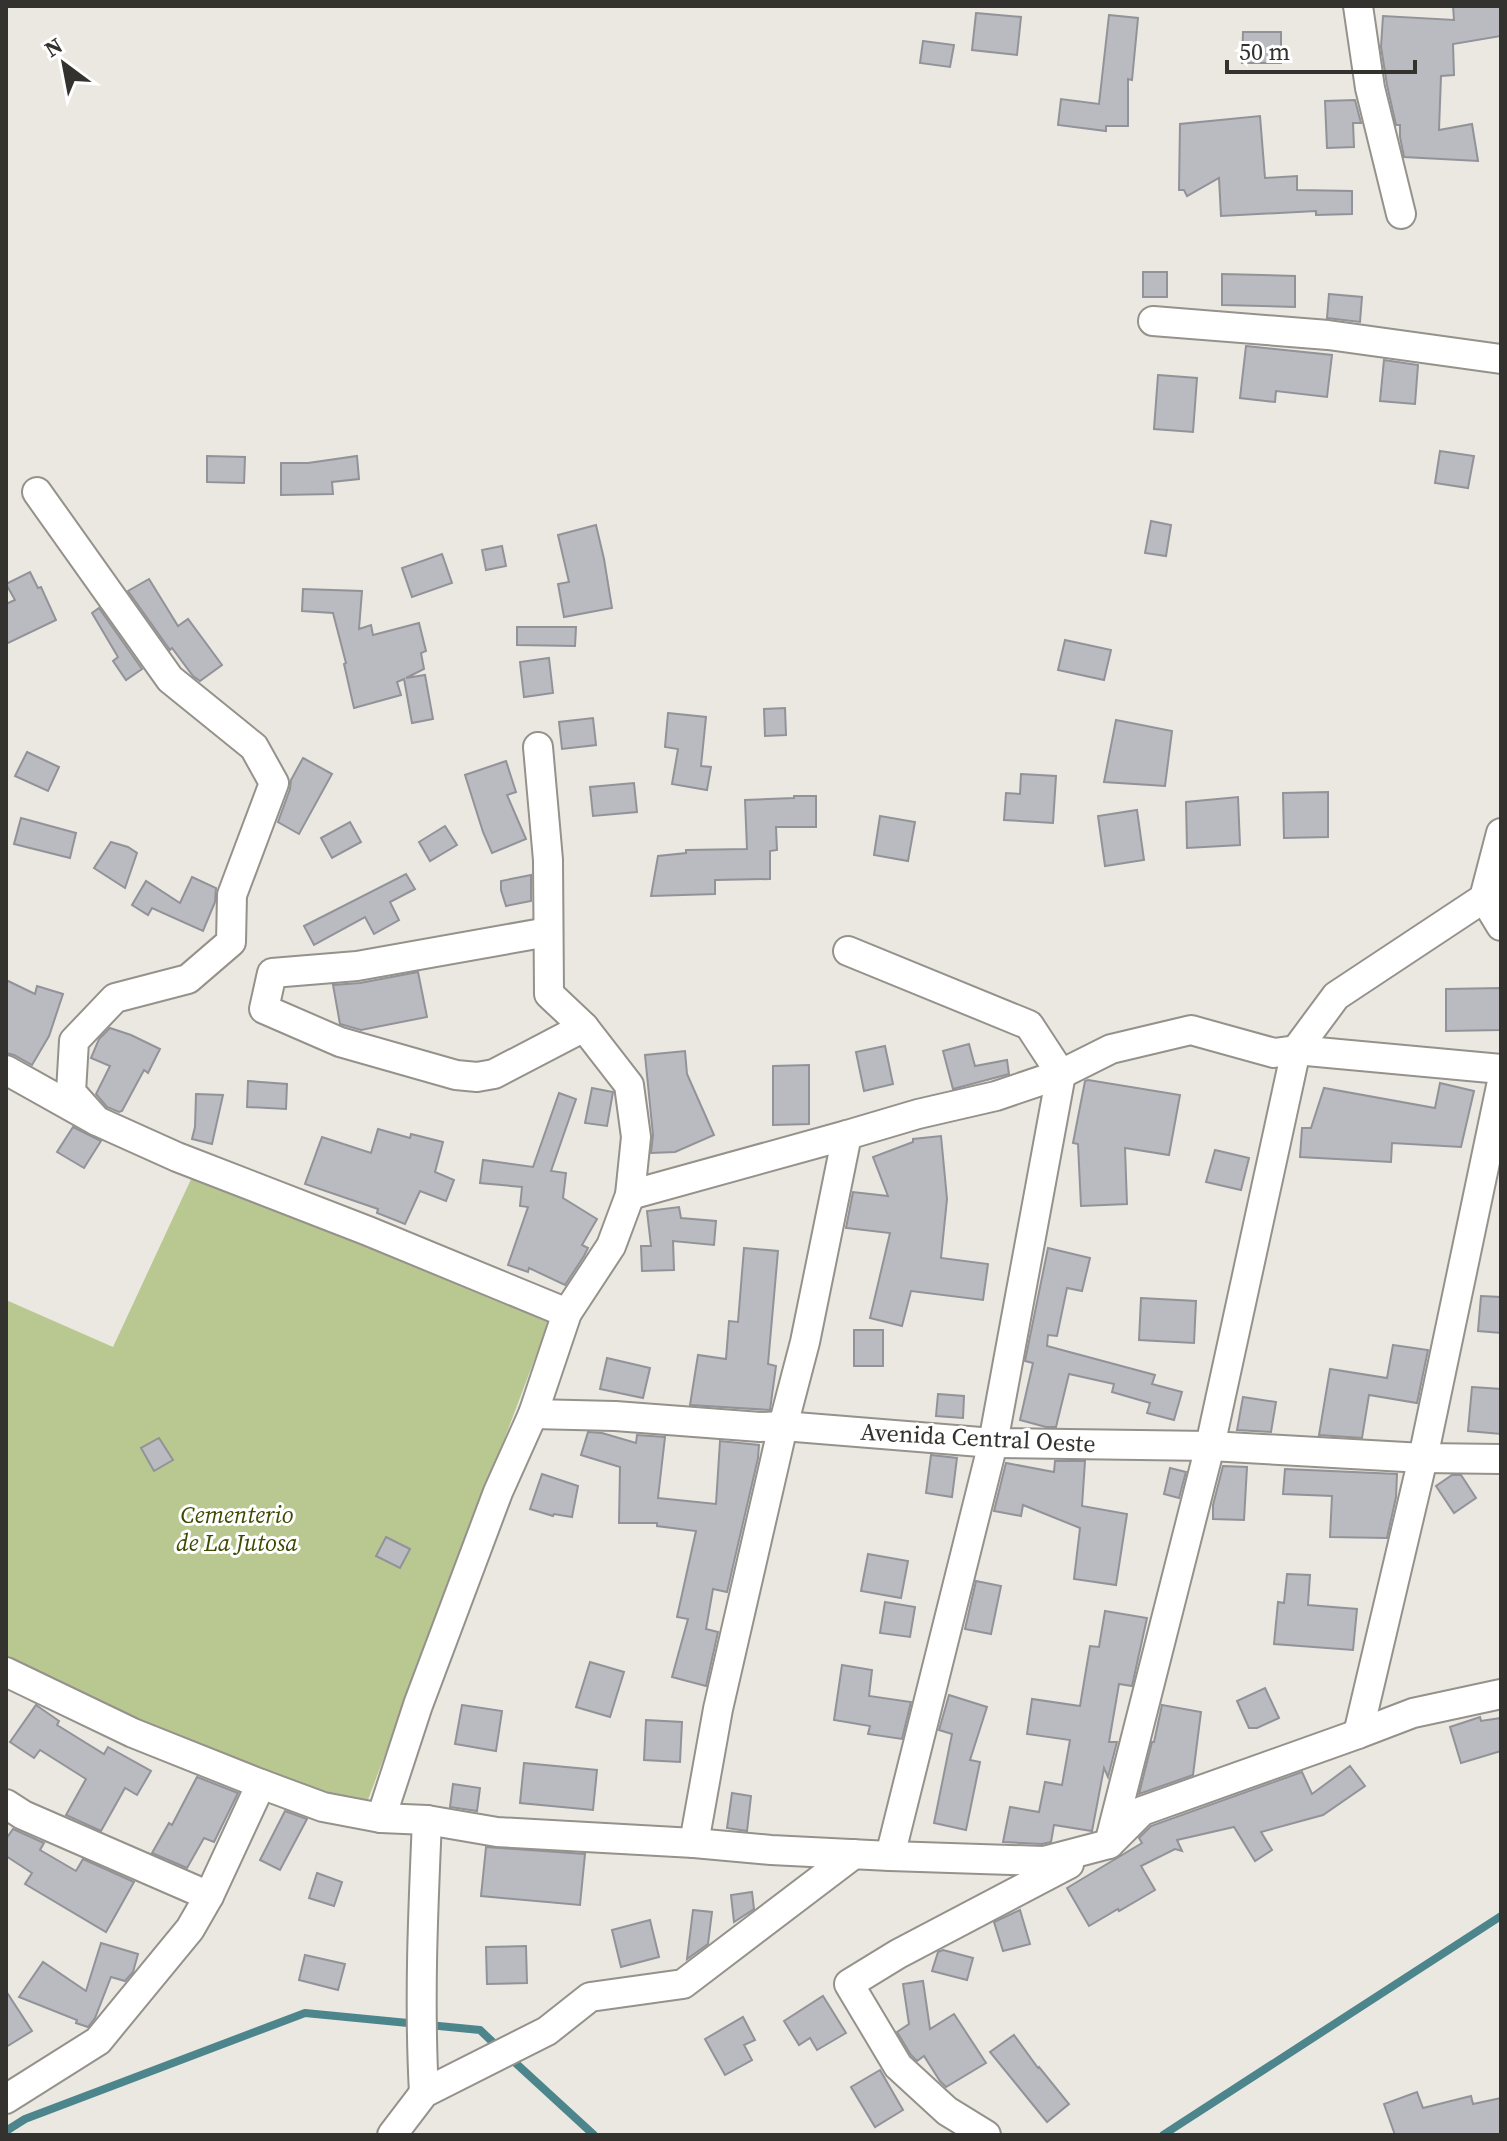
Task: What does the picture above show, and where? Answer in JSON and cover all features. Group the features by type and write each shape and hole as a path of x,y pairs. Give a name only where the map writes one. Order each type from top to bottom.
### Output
{"street":[{"path":"1358,6 1370,88 1401,214"},
{"path":"1153,321 1328,335 1501,359"},
{"path":"37,492 170,679 254,747 274,783 232,895 231,942 188,979 115,998 74,1041 71,1092 97,1121"},
{"path":"381,1818 418,1705 498,1492 533,1414 567,1313 611,1246 630,1195 636,1137 629,1085 584,1027 549,994 548,860 538,747"},
{"path":"1109,1844 1210,1446 1296,1050 1336,996 1484,898 1501,833"},
{"path":"1484,898 1501,926"},
{"path":"548,932 357,966 272,973 264,1009 340,1042 456,1075 477,1077 494,1074 584,1027"},
{"path":"848,951 1029,1025 1061,1074 993,1443 890,1856"},
{"path":"630,1195 918,1114 996,1096 1061,1074 1111,1049 1191,1030 1274,1053 1296,1050 1501,1069"},
{"path":"6,1070 97,1121 177,1157 567,1313"},
{"path":"1358,1734 1423,1458 1501,1086"},
{"path":"694,1843 718,1709 805,1342 847,1135"},
{"name":"Avenida Central Oeste","path":"533,1414 783,1426 993,1443 1210,1446 1423,1458 1501,1459"},
{"path":"6,1672 133,1733 261,1784 323,1807 381,1818 427,1820 497,1832 890,1856 1044,1861 1109,1844"},
{"path":"986,2135 947,2111 898,2066 849,1984 898,1954 1109,1844 1142,1811 1413,1713 1501,1694"},
{"path":"6,2099 98,2041 190,1929 209,1896 261,1784"},
{"path":"6,1804 23,1815 209,1896"},
{"path":"424,2093 421,2041 427,1820"},
{"path":"392,2135 424,2093 547,2031 590,1997 683,1984 854,1854"}],"green space":[{"name":"Cementerio de La Jutosa","path":"193,1175 549,1321 366,1805 323,1796 132,1724 6,1663 6,1300 113,1347"}],"building":[{"path":"1453,6 1501,6 1501,36 1453,44 1454,75 1441,76 1439,130 1472,124 1478,161 1404,157 1400,125 1396,125 1381,47 1383,16 1454,20"},
{"path":"976,13 1021,17 1017,55 972,50"},
{"path":"1109,15 1138,18 1132,80 1128,79 1128,126 1106,126 1106,131 1058,125 1061,99 1099,104"},
{"path":"1243,32 1281,32 1281,63 1242,63"},
{"path":"923,41 954,45 950,67 920,63"},
{"path":"1355,100 1361,123 1353,123 1354,147 1327,148 1325,101"},
{"path":"1260,116 1265,178 1297,176 1297,190 1352,191 1352,214 1316,215 1316,211 1221,216 1219,178 1187,196 1184,190 1179,190 1180,124"},
{"path":"1143,272 1167,272 1167,297 1143,297"},
{"path":"1222,274 1295,276 1295,307 1222,305"},
{"path":"1329,294 1362,297 1360,322 1327,318"},
{"path":"1246,346 1332,355 1327,397 1276,391 1275,402 1240,398"},
{"path":"1384,360 1418,365 1415,404 1380,401"},
{"path":"1158,375 1197,378 1193,432 1154,429"},
{"path":"1440,451 1474,456 1468,488 1435,483"},
{"path":"207,456 245,457 244,483 207,482"},
{"path":"357,456 359,479 332,482 333,494 281,495 281,463 308,463"},
{"path":"1151,521 1171,525 1166,556 1145,553"},
{"path":"596,525 612,608 564,617 558,584 569,582 558,535"},
{"path":"502,546 506,566 486,570 482,550"},
{"path":"442,554 452,583 412,597 402,568"},
{"path":"30,572 38,588 41,587 56,620 6,644 6,604 15,600 6,584"},
{"path":"149,579 178,626 188,619 222,665 200,681 172,648 170,650 128,591"},
{"path":"303,589 362,591 359,629 371,625 373,635 419,623 426,651 421,653 424,669 406,678 425,675 433,719 412,723 404,679 397,682 401,695 354,708 333,613 302,611"},
{"path":"99,608 142,669 126,680 113,661 118,657 92,613"},
{"path":"517,627 576,627 575,646 517,645"},
{"path":"1065,640 1111,650 1104,680 1058,670"},
{"path":"549,658 553,693 524,697 520,662"},
{"path":"785,708 786,735 765,736 764,709"},
{"path":"668,713 706,717 701,766 711,767 707,790 672,784 678,749 665,747"},
{"path":"593,718 596,745 562,749 559,722"},
{"path":"1116,720 1172,731 1165,786 1104,782"},
{"path":"27,752 59,767 48,791 15,776"},
{"path":"303,758 332,774 299,834 278,822 291,780"},
{"path":"506,761 516,792 507,795 526,839 492,853 465,775"},
{"path":"1021,774 1056,776 1053,823 1004,820 1006,793 1020,794"},
{"path":"634,783 637,812 593,816 590,787"},
{"path":"1328,792 1328,837 1284,838 1283,793"},
{"path":"816,796 816,827 776,827 777,850 770,851 770,879 715,880 715,894 651,896 658,856 686,853 686,850 747,849 745,800"},
{"path":"1238,797 1240,845 1187,848 1186,802"},
{"path":"1137,810 1144,860 1105,866 1098,816"},
{"path":"880,816 915,822 908,861 874,855"},
{"path":"21,818 76,833 70,858 14,844"},
{"path":"350,822 361,842 332,858 321,838"},
{"path":"445,826 457,845 430,861 419,842"},
{"path":"111,842 137,853 125,888 94,868"},
{"path":"406,874 415,889 390,902 399,920 374,934 365,917 314,945 304,926"},
{"path":"531,875 531,901 506,906 501,881"},
{"path":"192,877 216,888 215,902 203,931 152,908 148,915 132,905 146,881 180,903"},
{"path":"418,972 427,1017 361,1030 340,1024 333,985"},
{"path":"6,980 35,994 37,986 63,994 49,1036 32,1065 6,1053"},
{"path":"1501,988 1501,1030 1446,1031 1446,989"},
{"path":"110,1028 160,1049 148,1073 144,1070 119,1112 107,1107 96,1094 110,1066 91,1058 99,1039"},
{"path":"969,1044 975,1066 1007,1060 1009,1074 953,1089 943,1051"},
{"path":"885,1046 893,1084 864,1091 856,1052"},
{"path":"685,1051 687,1074 714,1135 675,1152 651,1153 653,1135 645,1055"},
{"path":"809,1065 809,1124 773,1125 773,1066"},
{"path":"248,1081 287,1084 286,1109 247,1107"},
{"path":"1085,1081 1180,1095 1169,1155 1125,1148 1127,1204 1081,1206 1078,1144 1073,1143"},
{"path":"1440,1083 1474,1091 1461,1147 1392,1143 1391,1162 1300,1157 1302,1128 1311,1128 1324,1088 1435,1108"},
{"path":"592,1088 613,1092 607,1126 585,1123"},
{"path":"559,1093 576,1099 551,1171 566,1173 563,1198 597,1219 582,1245 588,1248 565,1285 529,1268 528,1272 508,1265 528,1207 520,1206 522,1187 480,1183 483,1160 533,1167"},
{"path":"196,1094 223,1095 212,1144 192,1139"},
{"path":"73,1127 101,1141 84,1168 57,1152"},
{"path":"378,1129 410,1138 411,1134 443,1142 435,1172 454,1180 446,1201 420,1191 405,1224 377,1213 378,1209 305,1184 322,1137 371,1153"},
{"path":"941,1136 947,1199 941,1258 988,1264 983,1300 911,1291 902,1326 870,1318 890,1233 846,1228 853,1192 888,1196 873,1157 913,1142 913,1139"},
{"path":"1215,1150 1249,1158 1241,1190 1206,1182"},
{"path":"679,1207 681,1218 716,1221 714,1245 673,1241 674,1270 642,1271 641,1246 651,1246 647,1211"},
{"path":"744,1248 778,1251 768,1364 776,1366 770,1410 690,1405 698,1355 726,1359 729,1321 738,1322"},
{"path":"1048,1248 1090,1258 1082,1291 1067,1288 1057,1336 1048,1335 1047,1346 1155,1375 1152,1384 1182,1392 1174,1420 1147,1413 1150,1403 1112,1392 1114,1384 1069,1374 1056,1427 1020,1420 1033,1363 1025,1361"},
{"path":"1481,1296 1501,1297 1501,1333 1478,1331"},
{"path":"1141,1298 1196,1301 1194,1343 1139,1340"},
{"path":"854,1330 883,1330 883,1366 854,1366"},
{"path":"1393,1345 1428,1350 1417,1403 1369,1395 1362,1438 1319,1435 1330,1369 1387,1378"},
{"path":"607,1358 650,1368 643,1398 600,1389"},
{"path":"1472,1387 1501,1389 1501,1434 1468,1431"},
{"path":"938,1394 964,1396 963,1418 936,1416"},
{"path":"1243,1397 1276,1402 1271,1432 1237,1430"},
{"path":"588,1432 636,1443 637,1435 665,1437 658,1498 716,1504 720,1441 759,1445 727,1592 713,1589 706,1629 718,1632 706,1686 672,1677 688,1619 677,1617 696,1531 657,1526 657,1523 619,1523 620,1467 581,1455"},
{"path":"159,1438 173,1460 154,1471 141,1448"},
{"path":"931,1455 957,1458 952,1497 926,1493"},
{"path":"1055,1461 1085,1461 1082,1506 1127,1514 1116,1585 1074,1579 1080,1528 1023,1505 1021,1516 994,1511 1006,1463 1054,1472"},
{"path":"1223,1466 1247,1467 1244,1520 1213,1519 1213,1505"},
{"path":"1170,1468 1186,1472 1179,1498 1164,1494"},
{"path":"1285,1469 1397,1474 1396,1497 1387,1538 1330,1537 1332,1496 1283,1494"},
{"path":"542,1474 578,1486 572,1517 553,1516 530,1509"},
{"path":"1452,1475 1461,1475 1476,1498 1454,1513 1436,1486"},
{"path":"386,1537 410,1549 400,1568 376,1556"},
{"path":"868,1554 908,1561 901,1598 861,1591"},
{"path":"1287,1574 1310,1575 1308,1605 1357,1609 1353,1650 1274,1644 1278,1602 1284,1603"},
{"path":"976,1581 1001,1586 991,1634 965,1629"},
{"path":"885,1602 915,1607 910,1637 880,1633"},
{"path":"1105,1611 1147,1618 1132,1686 1119,1684 1109,1742 1117,1742 1108,1777 1104,1768 1092,1831 1054,1825 1051,1842 1003,1842 1010,1807 1039,1812 1045,1782 1062,1785 1070,1740 1027,1734 1032,1699 1080,1706 1090,1646 1099,1647"},
{"path":"590,1662 624,1672 610,1717 576,1707"},
{"path":"842,1665 872,1670 869,1696 911,1702 902,1739 868,1734 870,1726 834,1720"},
{"path":"1265,1688 1279,1718 1257,1728 1249,1728 1237,1701"},
{"path":"949,1695 987,1707 970,1760 980,1762 966,1830 934,1823 952,1734 939,1730"},
{"path":"36,1705 59,1721 57,1725 104,1754 108,1747 151,1771 137,1795 125,1788 101,1831 66,1815 86,1779 40,1750 34,1758 10,1742"},
{"path":"462,1705 502,1711 496,1751 455,1744"},
{"path":"1162,1705 1201,1712 1193,1775 1139,1794 1154,1742"},
{"path":"1480,1717 1481,1721 1501,1718 1501,1751 1461,1763 1450,1727"},
{"path":"646,1720 682,1722 680,1762 644,1760"},
{"path":"524,1763 597,1770 593,1810 520,1803"},
{"path":"1350,1766 1365,1786 1323,1815 1261,1832 1272,1850 1255,1861 1234,1827 1177,1840 1182,1851 1175,1849 1141,1866 1155,1890 1089,1926 1067,1888 1142,1843 1139,1838 1151,1826 1302,1772 1312,1794"},
{"path":"197,1777 238,1793 214,1842 204,1838 187,1868 152,1853 169,1823 172,1825"},
{"path":"453,1784 480,1788 477,1811 450,1807"},
{"path":"732,1793 751,1796 747,1831 727,1828"},
{"path":"285,1811 307,1819 280,1870 260,1860"},
{"path":"13,1829 44,1843 40,1850 76,1871 83,1859 134,1882 106,1932 25,1884 32,1873 6,1856 6,1839"},
{"path":"486,1847 585,1854 580,1905 481,1896"},
{"path":"317,1873 342,1882 334,1906 309,1898"},
{"path":"752,1892 754,1909 734,1922 731,1895"},
{"path":"693,1910 712,1912 708,1944 687,1959"},
{"path":"1020,1910 1030,1944 1003,1951 994,1922"},
{"path":"650,1920 659,1957 621,1967 612,1930"},
{"path":"101,1943 138,1954 133,1972 125,1981 111,1977 95,2018 88,2027 19,1997 43,1962 86,1991"},
{"path":"526,1946 527,1983 487,1984 486,1947"},
{"path":"943,1950 973,1958 967,1980 932,1971 938,1952"},
{"path":"305,1955 345,1964 338,1990 299,1980"},
{"path":"923,1981 930,2029 954,2014 986,2063 946,2087 924,2056 917,2061 911,2055 897,2032 909,2024 903,1984"},
{"path":"6,1991 32,2031 6,2047"},
{"path":"823,1996 846,2033 817,2050 810,2038 799,2045 784,2021"},
{"path":"743,2017 755,2040 744,2045 752,2060 725,2075 705,2039"},
{"path":"1014,2035 1069,2104 1047,2122 990,2052"},
{"path":"880,2070 903,2110 875,2127 851,2087"},
{"path":"1417,2092 1423,2108 1471,2096 1473,2104 1501,2098 1501,2135 1395,2135 1384,2104"}],"waterway":[{"path":"1163,2135 1501,1916"},
{"path":"6,2131 25,2119 305,2013 480,2030 499,2048"},
{"path":"509,2057 594,2135"}]}
